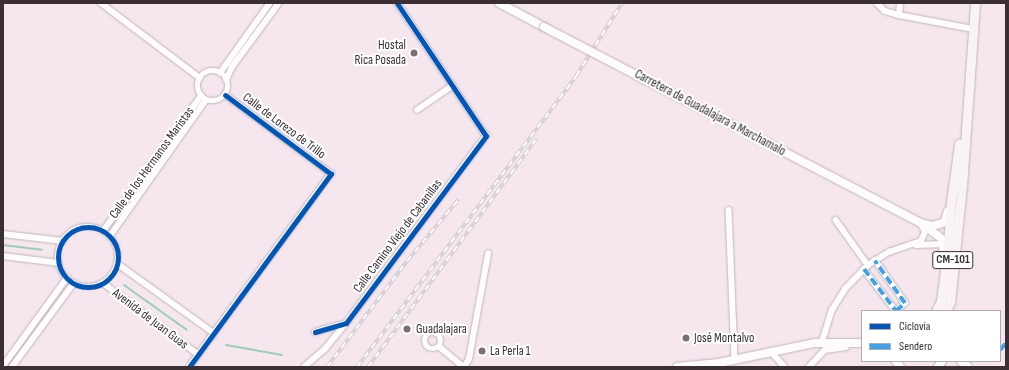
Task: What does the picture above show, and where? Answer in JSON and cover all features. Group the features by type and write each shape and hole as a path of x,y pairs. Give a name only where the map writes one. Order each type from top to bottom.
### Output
{"main road":[{"name":"Carretera de Guadalajara a Marchamalo","path":"499,3 921,223 941,237 944,244"},
{"name":"CM-101","path":"946,310 950,302 962,186 975,3"},
{"name":"CM-101","path":"936,310 941,301 951,202 968,94"},
{"path":"921,223 933,226 944,222 951,202"},
{"path":"944,244 944,272"},
{"path":"677,367 735,360 822,342 861,343"},
{"path":"752,357 822,347 861,348"}],"street":[{"path":"100,3 200,78"},
{"path":"220,73 270,3"},
{"path":"226,80 232,67 279,3"},
{"path":"397,3 452,86 417,110"},
{"path":"877,3 885,11 973,29"},
{"path":"900,3 900,15"},
{"path":"207,72 220,73 226,80 228,88 225,95 215,101 206,100 201,96 198,87 200,78 207,72"},
{"name":"Calle Camino Viejo de Cabanillas","path":"304,367 325,349 486,136 452,86"},
{"name":"Calle de Lorezo de Trillo","path":"214,333 331,174 225,95"},
{"name":"Calle de los Hermanos Maristas","path":"103,231 201,96"},
{"path":"110,236 206,100"},
{"path":"729,210 735,360"},
{"path":"836,220 895,310"},
{"path":"914,245 925,235 921,223"},
{"path":"88,227 103,231 110,236 116,246 118,264 114,273 103,283 89,287 74,283 67,278 59,263 60,248 63,241 79,229 88,227"},
{"path":"3,234 63,241"},
{"path":"822,342 832,310 845,289 866,267 890,252 914,245 944,244"},
{"path":"440,347 464,367 469,359 488,254"},
{"path":"3,256 59,263"},
{"path":"875,261 905,303 897,310"},
{"name":"Avenida de Juan Guas","path":"118,264 214,333"},
{"path":"3,366 67,278"},
{"path":"12,367 74,283"},
{"name":"Avenida de Juan Guas","path":"103,283 198,354"},
{"path":"315,332 346,322"},
{"path":"189,367 214,333"},
{"path":"809,367 825,350 846,347"},
{"path":"774,355 785,367"}],"waterway":[{"path":"3,245 42,250"},
{"path":"124,285 187,330"},
{"path":"226,345 282,355"}],"railway":[{"path":"357,367 576,76 622,3"},
{"path":"368,367 536,139"},
{"path":"327,367 407,261 458,200"}],"marked path":[{"path":"875,261 905,303 897,310"},
{"path":"864,269 895,310"},
{"path":"1001,349 1006,343"}],"cycle path":[{"path":"315,332 346,323 486,136 397,3"},
{"path":"189,367 331,174 225,95"},
{"path":"88,227 105,232 113,240 118,257 113,274 105,282 88,287 71,282 63,274 58,257 63,240 71,232 88,227"}],"place":[{"name":"Hostal Rica Posada","path":"414,53"},
{"name":"Guadalajara","path":"407,329"},
{"name":"José Montalvo","path":"686,338"},
{"name":"La Perla 1","path":"482,351"}]}
